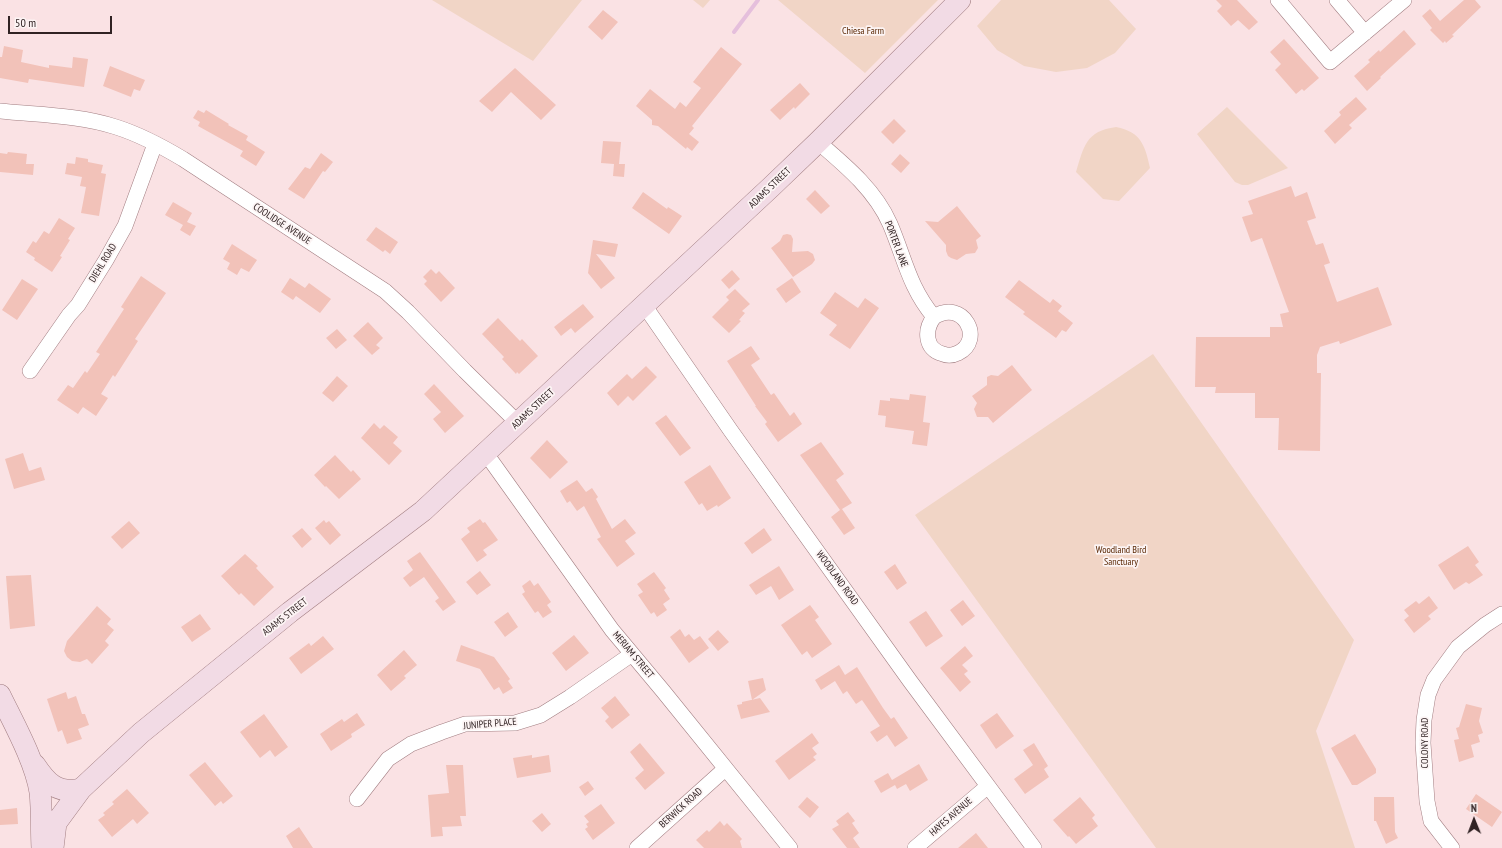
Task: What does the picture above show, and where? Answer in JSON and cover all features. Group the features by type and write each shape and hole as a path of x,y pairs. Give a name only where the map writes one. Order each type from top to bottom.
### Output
{"main road":[{"name":"ADAMS STREET","path":"53,848 56,823 81,789 141,733 290,612 423,511 734,222 818,142 960,0"},
{"path":"0,695 27,752 40,792 42,812 42,848"},
{"path":"27,752 45,780 57,789 72,791 81,789"}],"street":[{"path":"1278,0 1330,62 1404,0"},
{"path":"1338,0 1365,33"},
{"name":"COOLIDGE AVENUE","path":"0,111 87,120 118,127 183,158 385,292 408,312 465,372 518,423"},
{"name":"PORTER LANE","path":"818,142 857,176 884,213 890,224 917,295 934,317"},
{"name":"DIEHL ROAD","path":"30,372 69,315 78,305 125,226 155,144"},
{"name":"WOODLAND ROAD","path":"644,305 793,518 910,681 1034,848"},
{"name":"MERIAM STREET","path":"485,455 492,462 612,630 790,848"},
{"name":"COLONY ROAD","path":"1452,848 1432,821 1426,801 1423,743 1424,720 1428,695 1434,680 1458,647 1502,614"},
{"name":"JUNIPER PLACE","path":"357,799 388,759 411,744 465,724 515,723 541,715 632,654"},
{"name":"BERWICK ROAD","path":"637,848 725,769"},
{"name":"HAYES AVENUE","path":"915,848 988,786"}],"green space":[{"path":"432,0 582,0 533,61"},
{"path":"693,0 710,0 703,8"},
{"name":"Chiesa Farm","path":"778,0 938,0 865,73"},
{"path":"1001,0 1109,0 1136,29 1115,53 1087,68 1056,72 1024,66 997,50 977,26"},
{"path":"1227,107 1288,168 1248,185 1242,185 1235,182 1197,134"},
{"path":"1116,127 1131,132 1136,136 1144,146 1150,168 1119,201 1103,199 1076,172 1084,147 1092,136 1106,129"},
{"name":"Woodland Bird Sanctuary","path":"1153,354 1354,640 1316,731 1355,848 1156,848 915,515"}],"building":[{"path":"1216,0 1237,0 1258,22 1249,30 1238,20 1231,26 1217,11 1222,6"},
{"path":"1464,0 1475,0 1481,7 1452,35 1454,36 1446,43 1445,41 1443,43 1430,30 1432,28 1422,16 1430,9 1440,21"},
{"path":"603,10 618,22 602,40 588,27"},
{"path":"1404,30 1416,44 1367,91 1354,76 1370,62 1368,60 1379,50 1380,52"},
{"path":"1284,39 1319,78 1304,91 1302,89 1296,94 1275,70 1281,64 1270,52"},
{"path":"4,46 23,50 21,62 49,68 49,65 72,68 73,57 88,59 84,87 29,79 28,83 0,78 0,57 2,57"},
{"path":"721,47 742,64 692,126 694,128 689,134 699,142 692,151 687,147 686,149 658,126 652,125 652,120 636,106 650,89 675,109 680,102 686,107 701,88 693,82"},
{"path":"110,66 145,80 140,91 134,89 131,97 103,86"},
{"path":"515,68 556,105 541,120 511,92 492,112 479,101"},
{"path":"800,83 810,94 795,109 794,107 780,120 770,110"},
{"path":"1356,97 1367,109 1349,125 1352,128 1335,144 1324,131 1341,115 1339,112"},
{"path":"198,110 204,113 206,110 229,124 228,125 248,136 246,140 265,152 256,166 240,156 243,151 198,126 200,122 193,118"},
{"path":"894,119 906,131 893,144 881,132"},
{"path":"603,141 621,142 619,164 625,164 624,177 613,176 614,164 601,163"},
{"path":"8,152 27,154 26,164 34,164 33,175 0,172 0,153 7,154"},
{"path":"321,153 333,162 325,172 323,171 304,199 288,189 305,167 310,169"},
{"path":"900,154 910,163 901,173 891,164"},
{"path":"76,157 88,159 88,162 103,165 101,173 106,174 99,216 81,213 86,187 80,186 82,177 65,174 67,163 75,164"},
{"path":"1291,186 1295,197 1307,192 1316,218 1307,221 1316,245 1323,243 1330,263 1324,265 1337,302 1378,287 1392,325 1340,344 1339,341 1320,347 1317,355 1317,373 1321,373 1320,451 1278,450 1279,418 1255,418 1255,393 1215,393 1216,387 1195,387 1196,337 1270,337 1270,327 1283,327 1280,314 1289,312 1262,238 1251,242 1242,217 1253,214 1248,201"},
{"path":"815,190 830,206 821,214 806,199"},
{"path":"643,192 667,209 668,207 682,216 669,234 632,208"},
{"path":"173,202 192,213 187,222 196,226 190,236 180,230 183,225 165,215"},
{"path":"957,206 981,236 976,240 978,248 975,253 966,254 957,260 948,256 946,245 925,221 938,222"},
{"path":"59,218 75,228 68,239 70,240 60,256 62,257 52,272 34,260 35,258 26,252 33,241 36,243 44,231 49,234"},
{"path":"376,227 398,242 390,254 385,250 383,252 366,240"},
{"path":"783,235 791,235 793,239 792,252 808,251 813,254 815,260 812,264 793,277 771,248 780,241"},
{"path":"593,240 618,244 615,257 596,254 615,278 601,289 588,273"},
{"path":"232,244 257,260 249,272 241,268 237,275 227,269 230,263 223,259"},
{"path":"431,269 436,274 439,271 455,288 441,302 424,284 427,281 423,277"},
{"path":"732,270 740,279 729,289 721,280"},
{"path":"141,276 166,293 135,339 138,341 115,377 113,375 101,394 108,398 96,416 83,407 78,414 57,400 68,385 73,388 85,371 87,373 100,354 96,352 124,309 121,307"},
{"path":"290,278 305,288 309,283 331,299 320,313 296,296 293,300 281,292"},
{"path":"792,278 801,292 786,303 776,289"},
{"path":"22,279 38,289 17,320 2,310"},
{"path":"1019,280 1050,303 1053,299 1062,306 1058,311 1073,323 1066,332 1062,330 1056,338 1023,314 1025,312 1005,297"},
{"path":"735,289 750,304 742,311 745,313 739,320 741,321 729,333 712,317 729,300 726,297"},
{"path":"835,292 858,308 865,298 879,308 850,349 829,335 837,325 820,313"},
{"path":"583,304 594,317 575,333 571,328 561,336 554,327"},
{"path":"498,318 520,341 522,339 538,356 519,374 517,372 516,374 502,359 504,357 482,334"},
{"path":"368,322 383,338 376,345 380,348 372,355 353,336"},
{"path":"337,329 347,340 336,349 326,338"},
{"path":"751,346 760,359 751,365 771,395 774,393 790,416 794,412 802,424 778,442 765,424 767,422 755,406 727,361"},
{"path":"1012,365 1032,390 993,423 988,417 977,417 974,409 977,403 972,396 987,385 987,377 991,375 998,376"},
{"path":"646,366 657,377 633,401 628,396 618,406 607,393 627,374 632,379"},
{"path":"337,376 348,386 333,402 322,393"},
{"path":"434,384 464,416 445,433 433,419 441,412 424,394"},
{"path":"910,394 926,396 923,422 930,423 927,446 912,444 914,431 885,427 886,416 878,415 880,400 890,401 890,398 909,400"},
{"path":"666,415 691,448 680,456 655,423"},
{"path":"374,423 380,429 384,425 398,437 393,443 402,451 389,465 361,438"},
{"path":"547,440 568,462 550,479 530,458"},
{"path":"821,442 844,474 836,480 852,503 842,509 855,528 844,535 831,517 840,510 800,455"},
{"path":"23,453 29,471 41,467 45,480 14,489 5,459"},
{"path":"335,455 351,472 353,470 361,479 339,499 314,475"},
{"path":"710,465 731,498 718,507 717,505 707,511 702,503 699,505 684,482"},
{"path":"577,480 586,492 592,488 598,497 596,499 612,529 625,519 636,533 625,541 635,554 617,567 597,539 601,537 584,506 577,511 570,501 567,503 560,491"},
{"path":"480,519 483,523 485,522 498,540 483,550 487,555 477,562 461,539 470,532 467,528"},
{"path":"324,520 326,523 329,521 341,535 330,545 315,528"},
{"path":"129,521 140,533 122,549 111,537"},
{"path":"302,528 312,539 302,548 292,536"},
{"path":"764,528 772,540 752,554 744,543"},
{"path":"1468,546 1479,562 1475,565 1483,575 1469,584 1466,582 1454,590 1438,565"},
{"path":"420,552 456,602 443,611 435,601 439,598 424,577 410,587 403,578 413,570 407,561"},
{"path":"245,554 258,566 256,568 274,587 254,606 241,593 239,595 221,576"},
{"path":"895,564 907,583 897,590 884,572"},
{"path":"779,566 794,590 779,600 771,586 756,595 749,585"},
{"path":"480,571 491,585 477,595 466,582"},
{"path":"654,572 666,588 664,590 670,599 663,604 667,610 657,617 654,612 651,614 638,595 643,592 637,584"},
{"path":"31,575 35,626 10,629 6,576"},
{"path":"530,580 534,586 538,583 551,602 547,605 552,612 543,618 538,611 535,613 522,594 525,592 522,586"},
{"path":"1429,596 1438,608 1428,616 1431,619 1414,633 1404,620 1409,616 1404,610 1416,601 1419,604"},
{"path":"963,600 975,616 962,626 950,610"},
{"path":"810,605 819,617 815,620 832,644 812,658 807,651 802,655 781,625"},
{"path":"97,606 111,619 107,624 114,630 105,641 109,645 92,664 87,659 80,662 72,661 67,657 64,651 67,641"},
{"path":"926,611 943,636 926,647 909,622"},
{"path":"508,612 518,627 505,637 494,622"},
{"path":"200,614 211,629 192,642 181,627"},
{"path":"680,629 685,637 689,634 694,640 700,636 709,648 689,663 670,637"},
{"path":"718,630 729,642 718,651 708,639"},
{"path":"574,635 589,653 566,671 552,653"},
{"path":"323,636 334,649 301,674 289,658 309,643 311,646"},
{"path":"461,645 494,657 510,679 508,681 513,688 503,694 499,687 494,690 480,669 456,661"},
{"path":"965,646 973,656 962,665 968,671 964,674 971,682 960,692 940,668"},
{"path":"404,650 417,665 404,676 406,678 391,691 377,675"},
{"path":"839,665 845,675 857,667 883,708 891,719 894,717 908,738 895,747 887,735 877,742 870,732 880,726 862,700 856,704 847,691 843,694 835,681 821,690 815,680"},
{"path":"763,678 766,690 752,700 748,681"},
{"path":"66,692 68,699 76,696 82,714 85,714 89,725 78,729 82,739 67,744 62,730 58,732 47,699"},
{"path":"615,696 630,715 612,729 605,721 609,717 601,708"},
{"path":"760,698 770,712 741,719 737,705 742,704 742,702"},
{"path":"1466,704 1482,708 1479,721 1483,733 1478,735 1480,742 1471,745 1474,757 1459,762 1454,740 1459,739 1456,728 1459,727"},
{"path":"357,713 365,725 351,734 352,737 331,751 320,734 342,719 344,722"},
{"path":"997,713 1014,736 996,749 980,725"},
{"path":"264,714 288,747 275,757 270,750 260,758 240,732"},
{"path":"812,733 819,743 812,748 817,754 813,757 816,760 789,780 775,761"},
{"path":"1355,734 1376,769 1376,773 1357,785 1352,785 1331,748"},
{"path":"640,743 665,773 645,790 635,778 644,770 630,752"},
{"path":"1034,743 1048,766 1044,769 1049,777 1025,794 1014,779 1033,765 1023,750"},
{"path":"532,755 532,758 549,755 551,772 517,778 513,758"},
{"path":"205,762 233,796 223,804 221,801 215,806 189,775"},
{"path":"919,764 928,780 910,791 906,784 897,789 895,785 881,793 874,781 888,773 892,780"},
{"path":"446,765 463,765 466,816 460,816 462,826 442,827 443,836 431,837 428,795 449,793"},
{"path":"588,781 594,789 585,796 579,787"},
{"path":"127,789 149,813 137,824 133,819 112,837 98,820 105,815 103,813 114,804 112,802"},
{"path":"1476,794 1502,812 1492,827 1466,809"},
{"path":"807,797 819,807 810,818 798,807"},
{"path":"1080,797 1095,815 1092,818 1098,826 1076,844 1053,820"},
{"path":"1374,797 1394,797 1395,832 1398,838 1386,844 1376,821 1374,821"},
{"path":"601,804 615,823 593,840 585,829 588,827 586,824 589,822 584,816"},
{"path":"17,808 18,824 0,825 0,810"},
{"path":"848,812 855,821 852,823 859,833 853,838 860,848 847,848 832,829 839,825 836,821"},
{"path":"542,813 551,824 542,832 532,821"},
{"path":"720,821 724,826 727,823 742,839 740,841 742,848 704,848 696,840 707,830 709,832"},
{"path":"299,827 313,848 293,848 286,836"},
{"path":"976,833 988,848 958,848"}],"waterway":[{"path":"734,32 758,0"}]}
